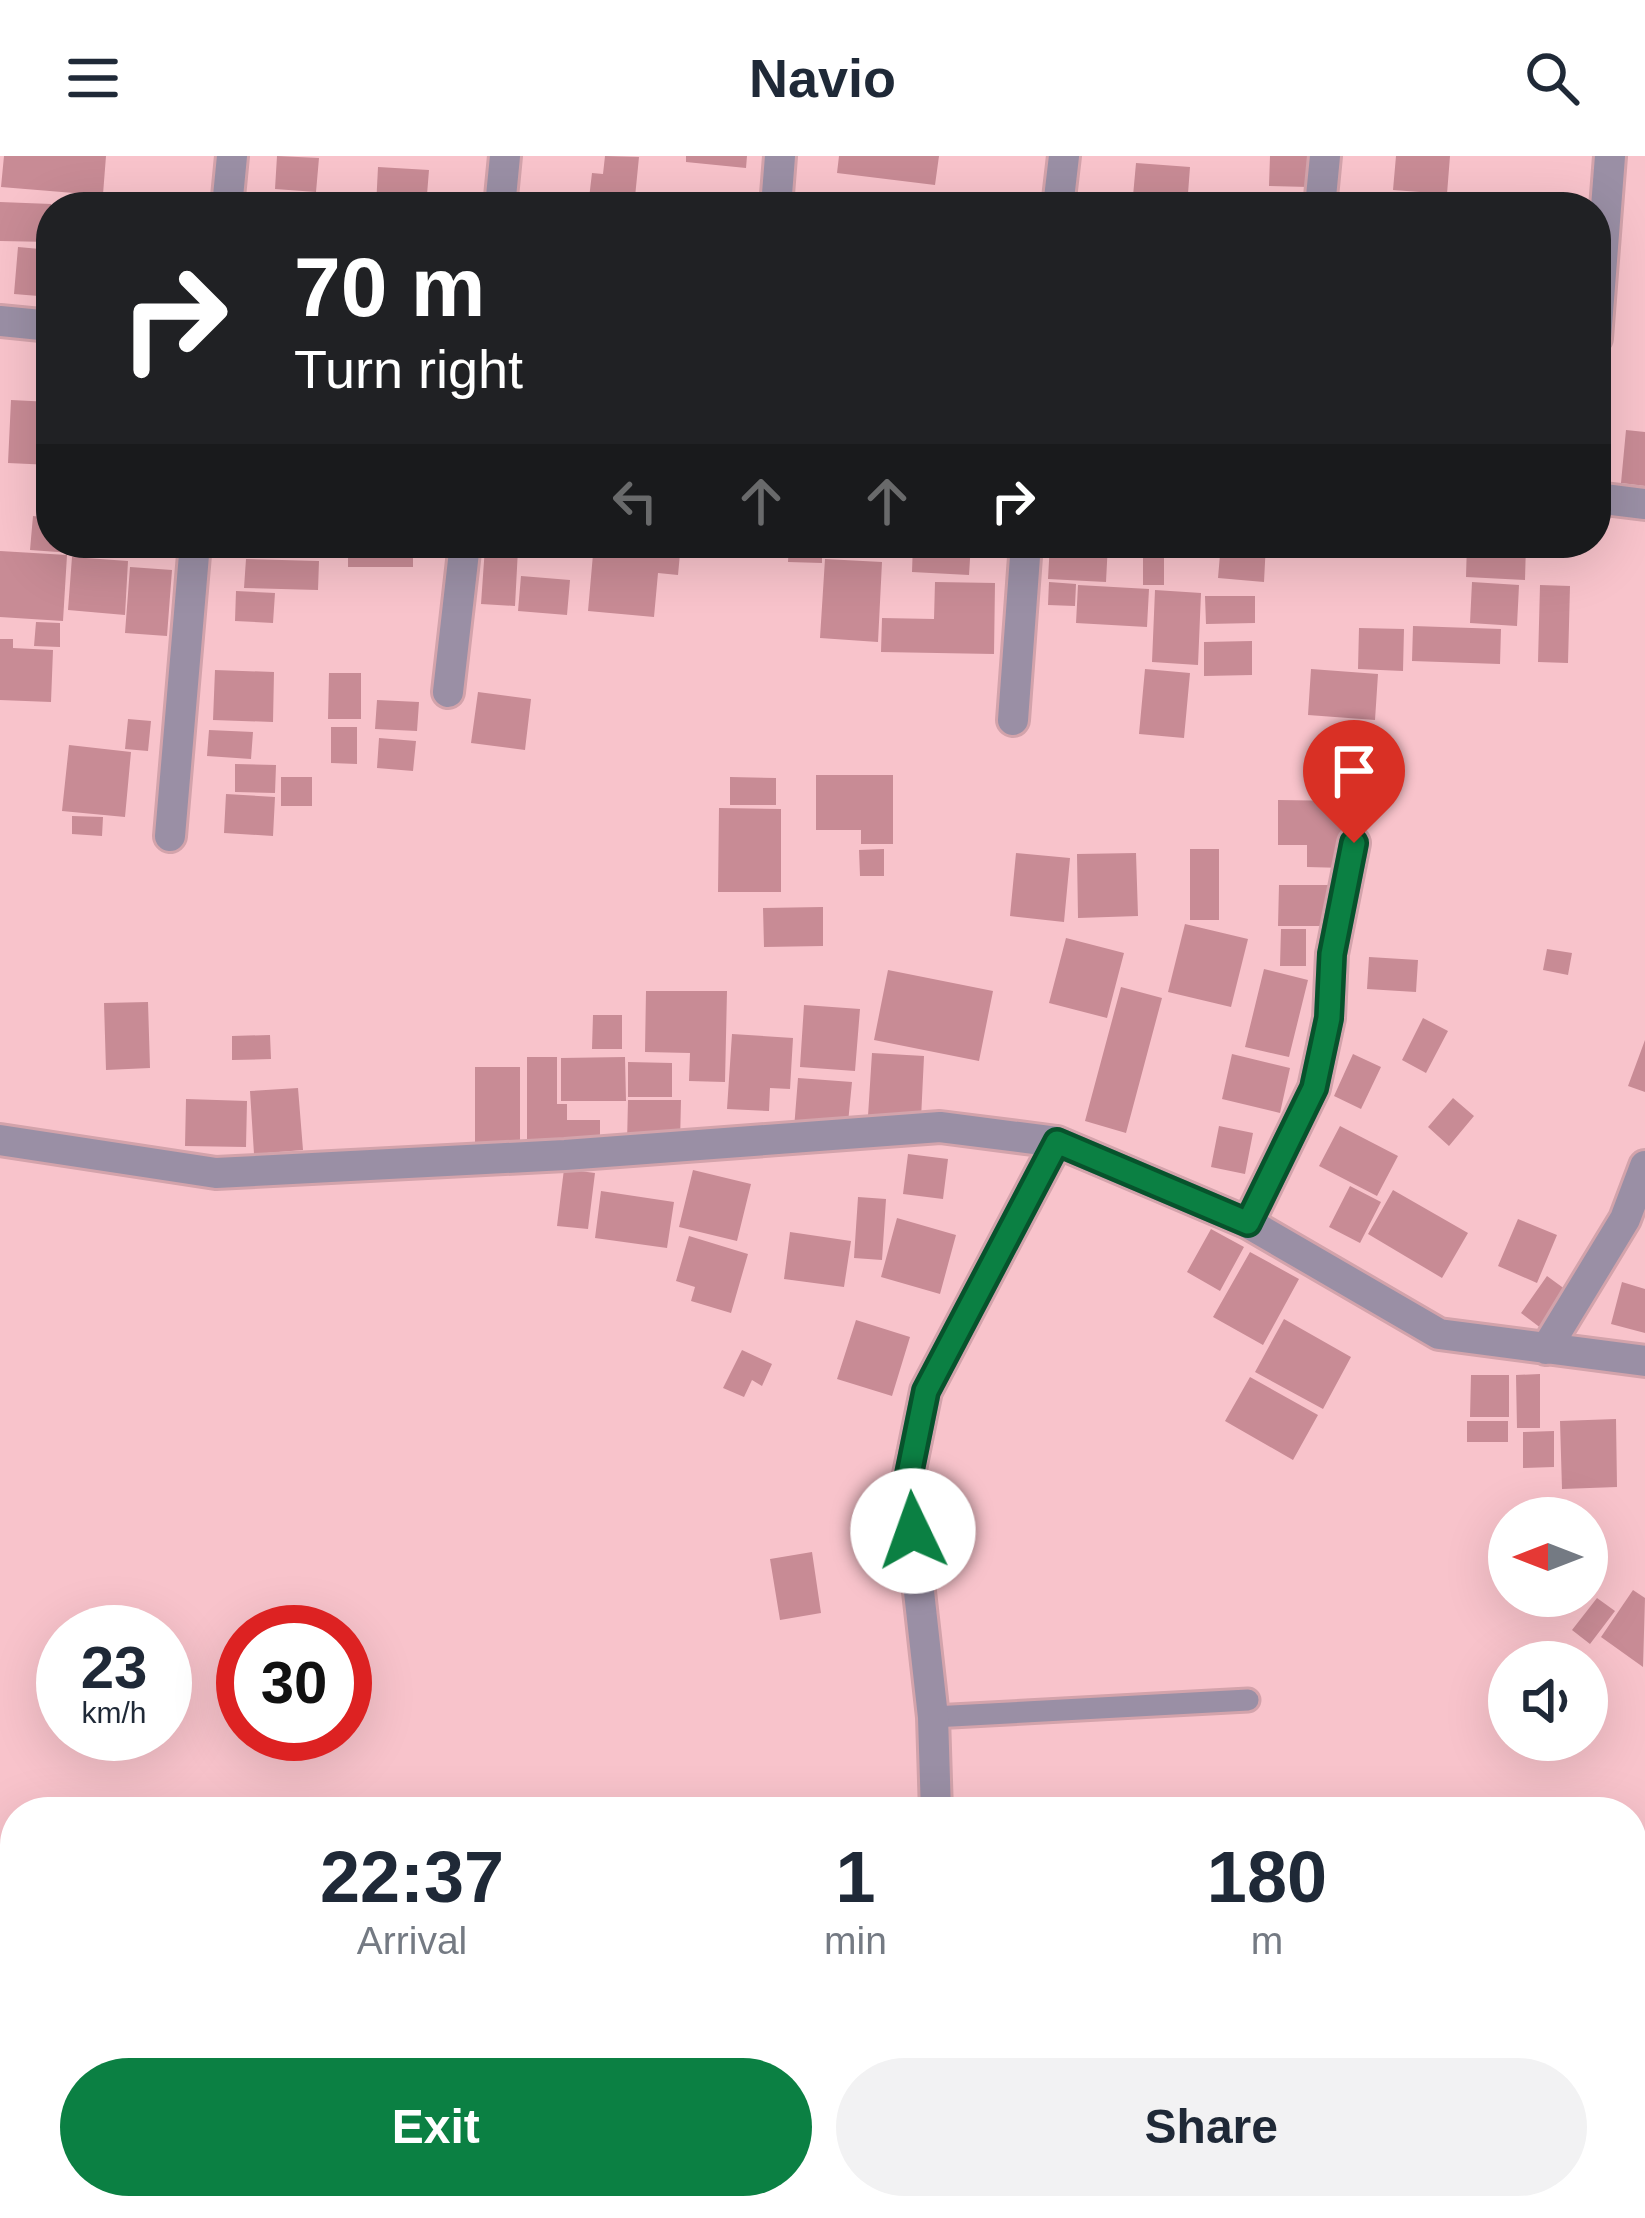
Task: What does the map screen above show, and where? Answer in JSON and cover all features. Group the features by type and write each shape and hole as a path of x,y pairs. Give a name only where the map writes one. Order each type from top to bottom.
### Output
{"street":[{"path":"228,192 232,156"},
{"path":"501,192 505,156"},
{"path":"777,192 780,156"},
{"path":"1060,192 1064,156"},
{"path":"1321,192 1325,156"},
{"path":"1607,192 1610,156"},
{"path":"0,321 36,325"},
{"path":"1611,500 1645,504"},
{"path":"170,836 194,558"},
{"path":"448,692 463,558"},
{"path":"1013,720 1025,558"},
{"path":"1248,1223 1314,1088 1329,1018 1332,954 1354,843"},
{"path":"0,1140 216,1173 565,1155 940,1127 1057,1142 1248,1223 1439,1334 1645,1361"},
{"path":"936,1797 933,1718 907,1484 926,1391 1057,1142"},
{"path":"1546,1349 1625,1219 1645,1166"}],"lane":[{"path":"933,1718 1248,1700"}],"building":[{"path":"4,156 106,156 103,192 1,187"},
{"path":"277,156 319,158 316,192 275,189"},
{"path":"605,156 639,157 636,192 590,192 592,173 603,174"},
{"path":"686,156 747,156 746,168 686,162"},
{"path":"839,156 939,156 935,185 837,173"},
{"path":"1270,156 1308,156 1308,187 1269,186"},
{"path":"1396,156 1450,156 1447,192 1393,190"},
{"path":"1136,163 1190,167 1188,192 1133,192"},
{"path":"378,167 429,170 427,192 377,192"},
{"path":"0,202 36,203 36,242 0,241"},
{"path":"18,247 36,249 36,296 14,294"},
{"path":"11,400 36,401 36,464 8,463"},
{"path":"1626,430 1645,432 1645,486 1621,483"},
{"path":"33,516 36,516 36,550 30,550"},
{"path":"0,551 67,558 63,621 0,617"},
{"path":"72,558 128,561 125,615 68,610"},
{"path":"348,558 413,558 413,567 348,567"},
{"path":"484,558 518,558 515,606 481,604"},
{"path":"593,558 680,558 678,575 658,573 654,617 588,611"},
{"path":"788,558 822,558 822,563 788,562"},
{"path":"912,558 970,558 969,575 912,572"},
{"path":"1049,558 1107,558 1106,582 1048,579"},
{"path":"1143,558 1164,558 1164,585 1143,585"},
{"path":"1220,558 1265,558 1264,582 1218,578"},
{"path":"1467,558 1526,558 1525,580 1466,577"},
{"path":"246,559 319,561 318,590 244,588"},
{"path":"825,559 882,562 878,642 820,638"},
{"path":"130,567 172,570 167,636 125,633"},
{"path":"521,576 570,580 567,615 518,611"},
{"path":"935,582 995,583 994,654 881,652 882,618 934,619"},
{"path":"1049,582 1076,584 1075,606 1048,605"},
{"path":"1472,582 1519,585 1517,626 1470,623"},
{"path":"1078,585 1149,589 1147,627 1076,623"},
{"path":"1540,585 1570,586 1568,663 1538,662"},
{"path":"1155,590 1201,593 1198,665 1152,662"},
{"path":"236,591 275,593 273,623 235,621"},
{"path":"1205,596 1255,596 1255,623 1206,624"},
{"path":"36,622 60,623 60,647 34,646"},
{"path":"1413,626 1501,629 1500,664 1412,661"},
{"path":"1359,628 1404,629 1403,671 1358,669"},
{"path":"0,639 13,639 13,648 53,650 51,702 0,700"},
{"path":"1252,641 1252,675 1204,676 1204,642"},
{"path":"1145,669 1190,673 1184,738 1139,734"},
{"path":"1311,669 1378,674 1375,720 1308,715"},
{"path":"215,670 274,672 273,722 213,720"},
{"path":"329,673 361,673 361,719 328,719"},
{"path":"478,692 531,699 525,750 471,743"},
{"path":"377,700 419,702 417,731 375,729"},
{"path":"128,719 151,721 148,751 125,749"},
{"path":"331,727 357,727 357,764 331,763"},
{"path":"209,730 253,732 251,759 207,756"},
{"path":"379,738 416,741 413,771 377,768"},
{"path":"69,745 131,752 125,817 62,811"},
{"path":"235,764 276,765 275,793 235,792"},
{"path":"816,775 893,775 893,844 861,844 861,830 816,830"},
{"path":"281,777 312,777 312,806 281,806"},
{"path":"730,777 776,778 776,805 730,805"},
{"path":"226,794 275,797 273,836 224,833"},
{"path":"1278,800 1346,801 1345,868 1307,867 1307,845 1278,845"},
{"path":"719,808 781,809 781,892 718,892"},
{"path":"72,816 103,817 102,836 72,834"},
{"path":"884,849 884,876 860,876 859,850"},
{"path":"1190,849 1219,849 1219,920 1190,920"},
{"path":"1016,853 1070,858 1064,922 1010,916"},
{"path":"1136,853 1138,916 1078,918 1077,854"},
{"path":"1279,885 1330,885 1329,926 1278,926"},
{"path":"823,907 823,946 764,947 763,908"},
{"path":"1185,924 1248,939 1231,1007 1168,992"},
{"path":"1281,929 1306,929 1306,966 1280,966"},
{"path":"1066,938 1124,953 1107,1018 1049,1003"},
{"path":"1547,949 1572,953 1568,975 1543,970"},
{"path":"1369,957 1418,960 1416,992 1367,989"},
{"path":"1264,969 1308,980 1289,1057 1245,1047"},
{"path":"888,970 993,991 979,1061 874,1040"},
{"path":"1121,987 1162,998 1126,1133 1085,1121"},
{"path":"646,991 727,991 725,1082 689,1081 690,1053 645,1052"},
{"path":"148,1002 150,1068 106,1070 104,1003"},
{"path":"804,1005 860,1009 855,1071 800,1067"},
{"path":"593,1015 622,1015 622,1049 592,1049"},
{"path":"1423,1018 1448,1031 1426,1073 1402,1060"},
{"path":"732,1034 793,1038 790,1089 770,1088 769,1111 727,1109"},
{"path":"270,1035 271,1059 232,1060 232,1036"},
{"path":"1645,1040 1645,1092 1628,1086"},
{"path":"872,1053 924,1056 921,1119 868,1116"},
{"path":"1232,1054 1290,1068 1280,1113 1222,1099"},
{"path":"1353,1054 1381,1067 1361,1109 1334,1096"},
{"path":"527,1057 557,1057 557,1104 567,1104 567,1120 600,1120 600,1147 527,1147"},
{"path":"625,1057 626,1101 561,1101 561,1058"},
{"path":"628,1062 672,1063 672,1097 628,1097"},
{"path":"475,1067 520,1067 520,1146 475,1146"},
{"path":"798,1078 852,1082 847,1133 794,1129"},
{"path":"298,1088 303,1150 254,1154 250,1091"},
{"path":"1453,1098 1474,1116 1449,1146 1428,1127"},
{"path":"186,1099 247,1101 246,1147 185,1146"},
{"path":"628,1100 681,1100 680,1143 627,1143"},
{"path":"1219,1126 1253,1133 1245,1174 1211,1167"},
{"path":"1340,1126 1398,1156 1377,1196 1319,1166"},
{"path":"908,1154 948,1159 943,1199 903,1194"},
{"path":"564,1169 595,1173 588,1229 557,1226"},
{"path":"693,1170 751,1184 737,1241 679,1227"},
{"path":"1350,1186 1381,1202 1360,1243 1329,1227"},
{"path":"1393,1190 1468,1233 1442,1278 1368,1234"},
{"path":"601,1191 674,1202 667,1248 595,1238"},
{"path":"858,1197 886,1199 882,1260 854,1258"},
{"path":"897,1218 956,1235 940,1294 881,1277"},
{"path":"1518,1219 1557,1235 1537,1283 1498,1266"},
{"path":"1211,1229 1244,1247 1220,1291 1187,1272"},
{"path":"790,1232 851,1241 844,1287 784,1279"},
{"path":"689,1236 748,1254 731,1313 691,1301 695,1287 676,1281"},
{"path":"1250,1252 1299,1279 1263,1345 1213,1317"},
{"path":"1547,1276 1573,1295 1546,1332 1521,1313"},
{"path":"1622,1282 1645,1289 1645,1333 1611,1324"},
{"path":"1284,1319 1351,1357 1323,1409 1255,1372"},
{"path":"856,1320 910,1337 892,1396 837,1379"},
{"path":"742,1350 772,1364 762,1386 752,1380 744,1397 723,1388"},
{"path":"1540,1374 1540,1428 1517,1428 1516,1375"},
{"path":"1471,1375 1509,1375 1509,1417 1470,1417"},
{"path":"1250,1377 1318,1415 1293,1460 1225,1421"},
{"path":"1616,1419 1617,1487 1562,1489 1560,1421"},
{"path":"1467,1421 1508,1421 1508,1442 1467,1442"},
{"path":"1554,1431 1554,1467 1523,1468 1523,1432"},
{"path":"812,1552 821,1613 780,1620 770,1559"},
{"path":"1633,1590 1645,1598 1643,1667 1601,1637"},
{"path":"1608,1606 1615,1611 1592,1641 1572,1630 1582,1617 1608,1617"}],"route":[{"path":"913,1531 907,1484 926,1391 1057,1142 1248,1223 1314,1088 1329,1018 1340,904 1354,843"}]}
